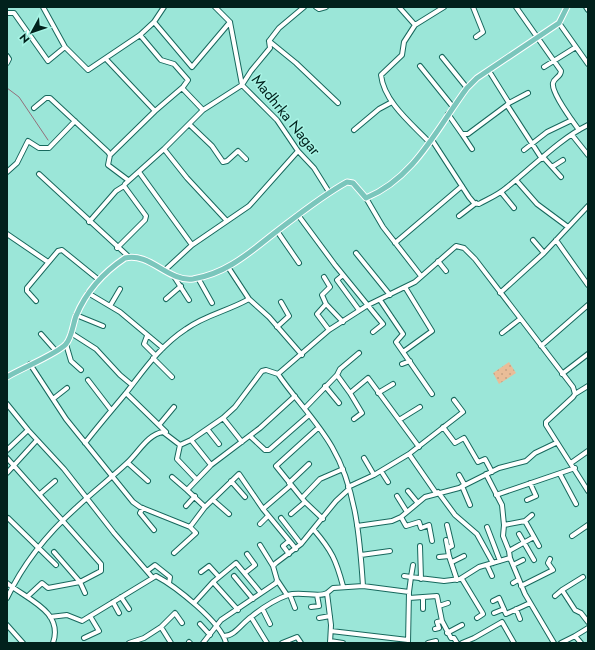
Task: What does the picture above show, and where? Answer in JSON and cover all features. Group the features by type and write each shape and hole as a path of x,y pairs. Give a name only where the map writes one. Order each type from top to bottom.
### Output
{"main road":[{"path":"7,377 56,351 66,344 76,315 88,293 116,264 129,257 145,260 173,275 191,279 198,278 228,268 250,254 277,231 329,192 350,182 366,198 373,195 414,165 453,107 467,88 477,78 538,39 559,23 567,7"}],"street":[{"path":"44,7 54,29 65,47 86,69 90,69 106,59 140,35 154,22 164,7"},
{"path":"154,22 192,67 230,22 215,7"},
{"path":"89,222 116,191 124,186 128,180 164,149 204,110 242,85 251,71 270,48 269,41 279,28 304,7"},
{"path":"316,7 319,9 326,7"},
{"path":"399,7 415,25"},
{"path":"444,7 415,25 404,42 402,55 381,75 382,83 392,102 431,141 469,197 476,204"},
{"path":"473,7 483,32 476,37"},
{"path":"516,7 562,73 553,82 553,86 560,103 579,130"},
{"path":"7,13 14,13 48,61 65,47"},
{"name":"Madhrka Nagar","path":"230,22 242,85 277,120 298,151 314,168 329,192"},
{"path":"559,23 588,64"},
{"path":"128,180 108,165 110,155 187,82 187,78 174,64 160,60 140,35"},
{"path":"269,41 296,63 338,103"},
{"path":"544,67 576,47"},
{"path":"584,58 588,55"},
{"path":"7,56 9,59 7,63"},
{"path":"442,57 467,88"},
{"path":"106,59 155,111"},
{"path":"420,66 453,107"},
{"path":"489,71 532,143 543,158 561,177"},
{"path":"182,88 204,110"},
{"path":"462,134 470,132 508,104 528,93"},
{"path":"34,108 49,97 110,155"},
{"path":"354,130 379,109 392,102"},
{"path":"448,114 472,149"},
{"path":"524,150 559,125 572,120"},
{"path":"7,172 17,163 28,142 39,148 49,148 75,122"},
{"path":"190,125 212,146 223,162 227,161 238,151 246,158"},
{"path":"459,216 476,204 501,192 572,134 588,125"},
{"path":"572,134 588,155"},
{"path":"164,149 187,178 226,220"},
{"path":"164,270 192,245 226,220 249,206 298,151"},
{"path":"552,167 563,160"},
{"path":"139,172 192,245"},
{"path":"39,174 117,248 129,257"},
{"path":"516,180 537,204 568,227"},
{"path":"117,248 145,220 146,216 124,186"},
{"path":"395,243 462,186"},
{"path":"501,192 514,208"},
{"path":"366,198 395,243 421,276"},
{"path":"500,292 544,253 588,206"},
{"path":"298,215 343,275 383,324"},
{"path":"277,231 299,263"},
{"path":"7,234 48,262"},
{"path":"533,240 544,253"},
{"path":"556,240 588,285"},
{"path":"278,374 302,355 329,330 359,310 405,287 421,276 454,247 461,247 475,259 530,334 573,387 575,394"},
{"path":"36,301 26,290 58,251 62,250 100,280"},
{"path":"356,253 390,295"},
{"path":"438,261 446,271"},
{"path":"228,268 249,299 278,327 302,355"},
{"path":"173,275 190,300"},
{"path":"343,275 337,280 359,310"},
{"path":"324,276 330,287 322,295 326,304 343,322"},
{"path":"198,278 212,303"},
{"path":"166,299 181,286"},
{"path":"403,352 432,331 405,287"},
{"path":"110,306 120,289"},
{"path":"88,293 110,306 163,348"},
{"path":"85,443 154,356 163,348 186,328 211,314 232,308 249,299"},
{"path":"380,300 403,334 396,342 432,394"},
{"path":"278,327 289,316 281,302"},
{"path":"326,304 317,314 329,330"},
{"path":"541,346 588,305"},
{"path":"76,315 103,326"},
{"path":"373,332 391,318"},
{"path":"502,333 520,319"},
{"path":"71,333 96,350 132,385"},
{"path":"41,334 56,351"},
{"path":"148,336 144,344 172,377"},
{"path":"66,344 71,361 81,370"},
{"path":"305,408 337,375 340,369 359,353"},
{"path":"562,374 588,354"},
{"path":"402,364 410,361"},
{"path":"30,364 85,443 113,475 133,502 190,527 196,533 174,553"},
{"path":"180,445 208,430 223,418 235,407 262,371 266,370 278,374 305,408 332,447 343,469 349,488 357,526 363,586"},
{"path":"337,375 362,413 354,419"},
{"path":"350,393 368,378 419,447"},
{"path":"88,380 111,410"},
{"path":"378,393 393,384"},
{"path":"325,386 339,402"},
{"path":"588,386 575,394 546,422 546,425 556,443 571,462 588,491"},
{"path":"53,399 67,388"},
{"path":"126,393 180,445"},
{"path":"187,490 196,479 250,436 295,396"},
{"path":"273,566 278,560 289,554 301,544 323,519 336,501 349,488 409,454 464,412 454,400"},
{"path":"8,406 37,440 64,468 114,533 152,577"},
{"path":"159,425 174,407"},
{"path":"399,420 420,407"},
{"path":"250,436 265,450 269,450 309,415"},
{"path":"223,418 242,442"},
{"path":"443,427 455,443 464,438 478,462 485,459 492,472"},
{"path":"318,428 276,466 304,500 323,519"},
{"path":"7,450 28,430"},
{"path":"208,430 219,444"},
{"path":"7,598 38,549 63,520 128,463 154,435 163,432 168,434"},
{"path":"7,473 37,440"},
{"path":"191,440 211,466"},
{"path":"357,526 392,521 401,518 417,502 425,497 437,493 448,492 506,466 526,461 535,453 556,443"},
{"path":"180,445 177,459 196,479"},
{"path":"571,462 588,451"},
{"path":"409,454 455,515 477,534 492,563"},
{"path":"7,458 101,564 101,571 80,582 48,588 42,584 28,596"},
{"path":"364,458 374,475"},
{"path":"128,463 148,481"},
{"path":"263,509 309,464"},
{"path":"496,495 530,482 560,474 575,468"},
{"path":"291,514 320,479 343,469"},
{"path":"381,471 388,482"},
{"path":"486,474 502,504 504,525 503,536 510,551 510,558 518,580 554,643"},
{"path":"560,474 576,504"},
{"path":"190,527 205,507 237,475 241,476 268,516 296,549"},
{"path":"459,475 470,506"},
{"path":"172,476 205,507"},
{"path":"40,494 55,481"},
{"path":"231,481 245,497"},
{"path":"527,500 536,496 530,482"},
{"path":"408,491 417,502"},
{"path":"186,506 195,496"},
{"path":"397,496 407,512"},
{"path":"213,500 229,514"},
{"path":"144,508 140,513 154,530"},
{"path":"504,525 524,521 532,515"},
{"path":"260,524 268,516"},
{"path":"8,518 56,565"},
{"path":"281,518 301,544"},
{"path":"401,518 406,526 419,522 421,528 429,525 432,541"},
{"path":"524,521 539,546"},
{"path":"447,525 452,546 448,548"},
{"path":"572,536 588,525"},
{"path":"488,527 500,561"},
{"path":"314,530 330,548 335,558 343,586"},
{"path":"519,534 534,560"},
{"path":"510,551 534,536"},
{"path":"446,540 449,556 457,580"},
{"path":"289,541 284,546 289,554"},
{"path":"260,545 273,566 277,580 289,595 295,608"},
{"path":"420,546 421,579"},
{"path":"361,555 390,551"},
{"path":"54,552 80,582 85,593"},
{"path":"245,573 255,565 246,554"},
{"path":"439,557 449,556"},
{"path":"452,562 464,556"},
{"path":"404,576 421,579 457,580 479,567 510,558"},
{"path":"521,586 553,570 548,563 550,559"},
{"path":"513,565 523,560"},
{"path":"194,603 213,582 236,563 260,592"},
{"path":"147,571 155,565 170,577 169,583"},
{"path":"331,631 408,642 409,592 412,565"},
{"path":"487,565 492,576"},
{"path":"201,572 210,566 219,577"},
{"path":"50,617 67,614 82,621 152,577 156,576 169,583 194,603 224,636 226,643"},
{"path":"234,576 253,599"},
{"path":"555,596 583,577"},
{"path":"462,578 483,614 477,618"},
{"path":"203,643 221,620 238,610 260,592 276,583 277,580"},
{"path":"513,583 518,580"},
{"path":"213,582 238,610"},
{"path":"7,583 12,588 28,596 50,617 55,628 53,643"},
{"path":"224,636 232,635 251,617 289,595 302,593 323,596 333,588 343,586 363,586 409,592"},
{"path":"562,590 575,610 581,613 588,622"},
{"path":"327,593 331,631 330,642 343,643"},
{"path":"311,607 318,606 318,595"},
{"path":"409,598 438,596 442,621 450,638 454,638 457,643"},
{"path":"121,597 129,609"},
{"path":"423,598 424,609"},
{"path":"493,601 499,598 506,614 530,603"},
{"path":"113,602 119,613"},
{"path":"439,606 448,603"},
{"path":"494,613 504,609"},
{"path":"263,610 270,624"},
{"path":"516,610 520,619"},
{"path":"132,642 144,638 161,627 175,613 182,623"},
{"path":"84,638 99,631 90,616"},
{"path":"319,618 330,616"},
{"path":"251,617 267,643"},
{"path":"435,629 439,628 437,622 442,621"},
{"path":"462,643 502,622 514,643"},
{"path":"200,624 210,635"},
{"path":"7,625 23,643"},
{"path":"447,633 462,625"},
{"path":"161,627 171,643"},
{"path":"561,643 588,628"},
{"path":"575,636 581,643"},
{"path":"282,643 296,637 301,643"},
{"path":"428,643 436,641"}],"shaded area":[{"path":"509,362 516,373 499,384 493,373"}],"waterway":[{"path":"7,88 19,97 48,140"}]}
